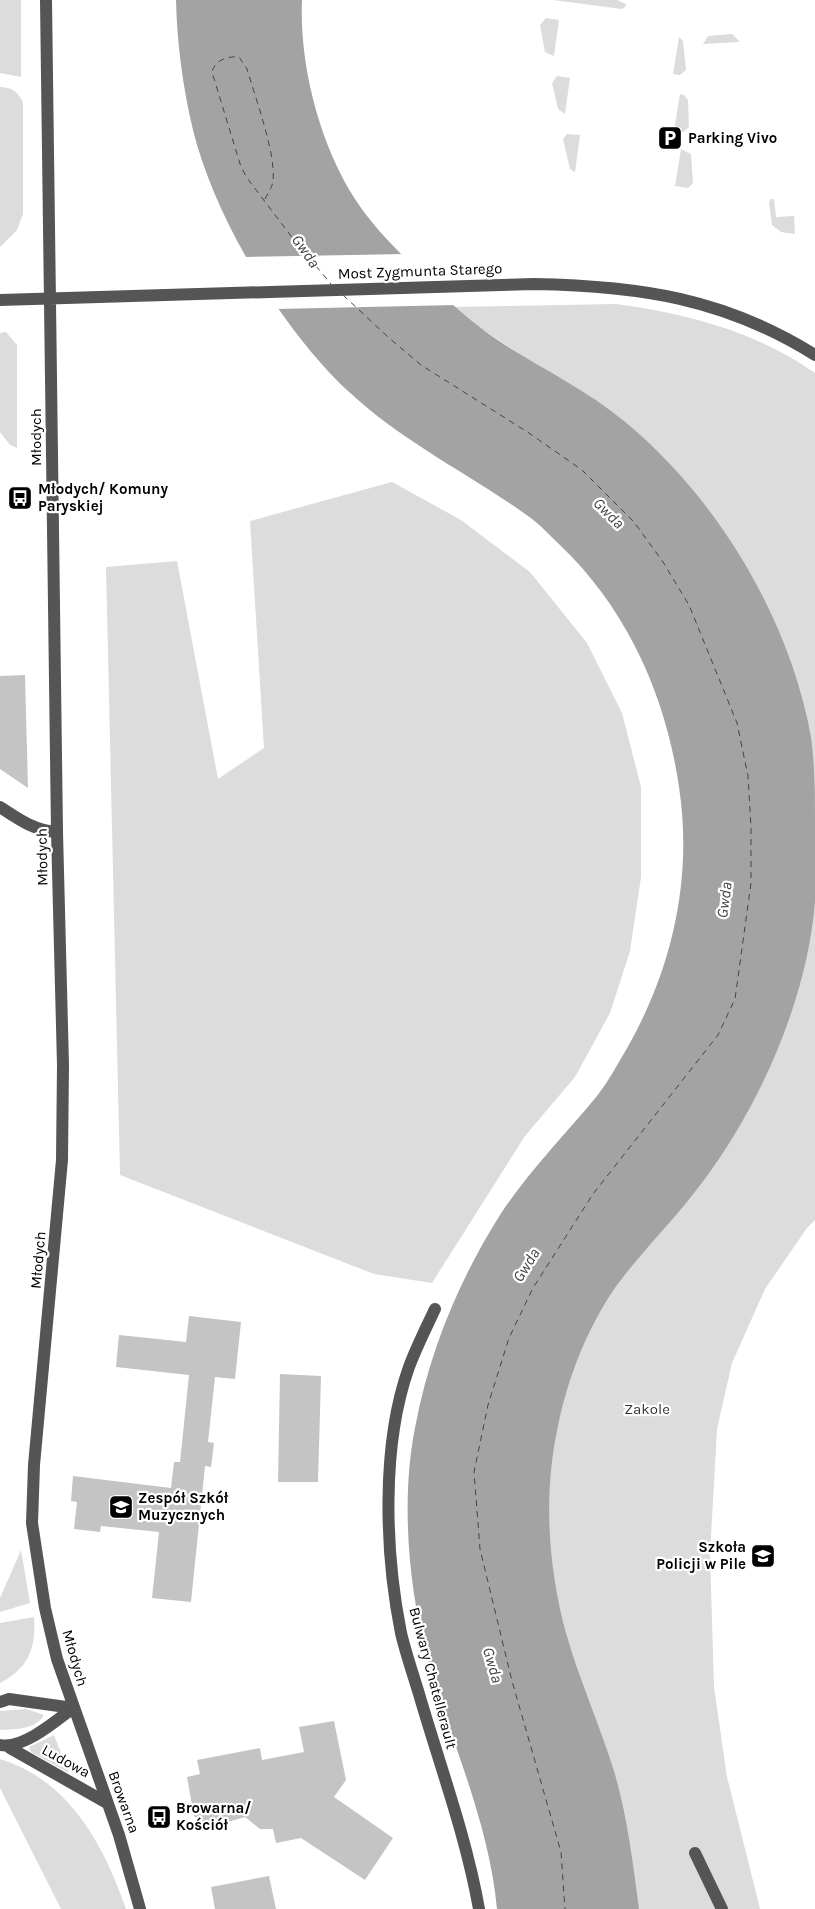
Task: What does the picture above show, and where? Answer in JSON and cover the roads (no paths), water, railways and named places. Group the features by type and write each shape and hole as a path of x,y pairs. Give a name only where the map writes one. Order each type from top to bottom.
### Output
{"street":[{"name":"Młodych","path":"46,0 57,832 63,1066 62,1160 34,1466 32,1522 45,1608 57,1659 73,1708"},
{"name":"Most Zygmunta Starego","path":"0,300 534,284 618,287 690,300 751,322 815,355"},
{"path":"0,807 44,832 57,832"},
{"name":"Bulwary Chatellerault","path":"435,1309 409,1368 397,1412 391,1462 389,1515 391,1571 402,1634 470,1862 479,1909"},
{"path":"0,1702 9,1698 73,1708"},
{"name":"Ludowa","path":"5,1746 46,1729 73,1708"},
{"name":"Browarna","path":"73,1708 107,1802 140,1909"},
{"name":"Ludowa","path":"5,1746 107,1802"},
{"path":"695,1853 722,1909"}],"water":[{"name":"Gwda","path":"176,0 302,0 304,51 314,104 332,154 343,178 361,208 397,250 466,316 503,344 608,408 658,452 690,486 718,523 744,563 767,605 786,649 801,693 811,737 813,759 815,902 810,939 791,1014 761,1086 723,1154 691,1197 637,1259 617,1285 597,1317 580,1352 567,1389 553,1452 549,1504 555,1582 571,1650 618,1785 629,1838 639,1909 497,1909 493,1876 486,1844 468,1781 436,1687 420,1629 411,1572 408,1483 415,1428 428,1372 447,1317 471,1265 511,1199 605,1085 642,1020 656,988 667,956 681,890 683,821 673,753 653,687 640,656 624,626 584,570 532,519 414,442 369,410 323,366 276,305 234,235 217,200 203,164 193,130 183,82"}],"place":[{"name":"Parking Vivo","path":"670,138"},
{"name":"Młodych/ Komuny Paryskiej","path":"20,498"},
{"name":"Zespół Szkół Muzycznych","path":"121,1507"},
{"name":"Szkoła Policji w Pile","path":"763,1556"},
{"name":"Browarna/ Kościół","path":"159,1817"}],"park label":[{"name":"Zakole","path":"647,1409"}]}
